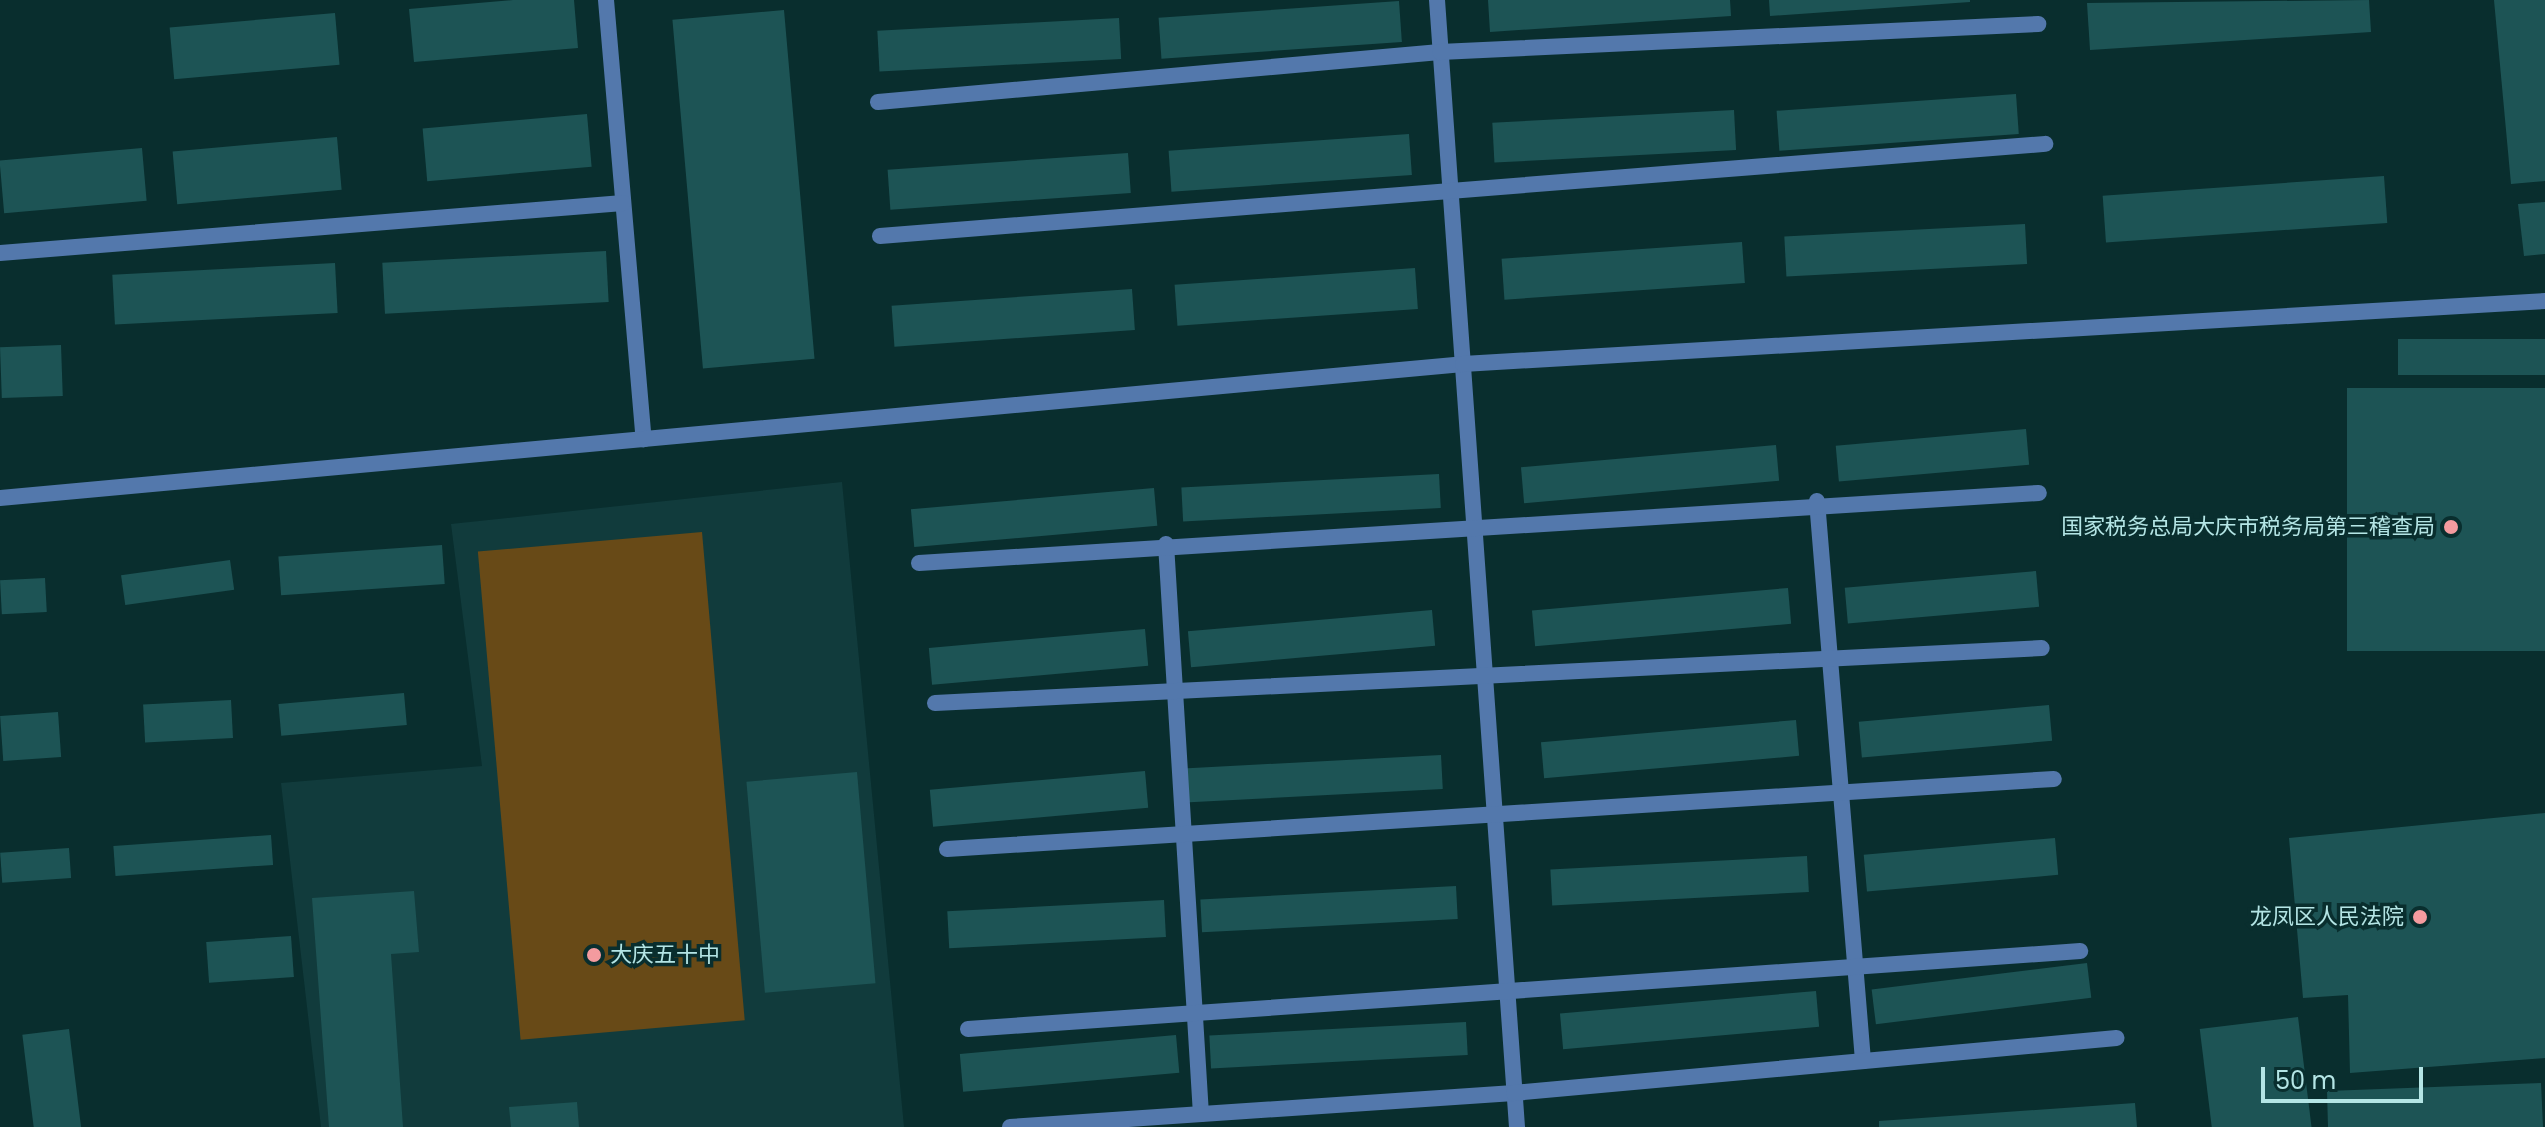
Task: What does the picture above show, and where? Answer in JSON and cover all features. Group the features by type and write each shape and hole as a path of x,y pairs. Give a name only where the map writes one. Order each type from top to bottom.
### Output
{"street":[{"path":"606,0 644,439"},
{"path":"1437,0 1517,1127"},
{"path":"878,102 1440,52 2038,24"},
{"path":"880,236 1450,188 2045,144"},
{"path":"0,253 623,203"},
{"path":"0,498 1463,364 2545,301"},
{"path":"919,563 1817,501 2039,493"},
{"path":"1817,501 1863,1061"},
{"path":"1166,544 1201,1114"},
{"path":"935,703 1175,688 1485,677 2042,648"},
{"path":"947,849 1495,819 1841,789 2054,779"},
{"path":"968,1029 1507,995 2080,951"},
{"path":"1010,1127 1514,1093 2116,1038"}],"shaded area":[{"name":"大庆五十中","path":"842,482 904,1127 321,1127 281,783 482,766 451,524"},
{"path":"702,532 745,1020 521,1040 478,552"}],"building":[{"path":"513,0 574,0 578,48 414,62 409,9"},
{"path":"1488,0 1730,0 1731,16 1490,32"},
{"path":"1769,0 1970,0 1970,2 1770,16"},
{"path":"2369,0 2371,32 2090,50 2087,3"},
{"path":"2494,0 2545,0 2545,181 2511,184"},
{"path":"1399,1 1402,42 1161,59 1159,18"},
{"path":"784,10 815,359 703,368 672,20"},
{"path":"335,13 340,65 174,79 170,27"},
{"path":"1119,18 1121,59 879,72 877,31"},
{"path":"2016,94 2019,134 1779,151 1777,111"},
{"path":"1734,110 1736,150 1494,163 1492,123"},
{"path":"587,114 592,167 427,181 423,128"},
{"path":"1409,134 1412,175 1171,192 1169,151"},
{"path":"337,137 342,190 177,204 173,151"},
{"path":"142,148 147,201 4,213 0,160"},
{"path":"1128,153 1131,193 890,210 888,170"},
{"path":"2384,176 2387,223 2106,243 2103,196"},
{"path":"2545,202 2545,254 2524,256 2518,204"},
{"path":"2025,224 2027,264 1786,277 1784,237"},
{"path":"1742,242 1745,283 1504,300 1502,259"},
{"path":"606,251 609,302 385,314 382,263"},
{"path":"335,263 338,313 115,325 112,275"},
{"path":"1415,268 1418,309 1177,326 1175,285"},
{"path":"1132,289 1135,330 894,347 892,306"},
{"path":"2398,339 2545,339 2545,375 2398,375"},
{"path":"61,345 63,396 2,398 0,347"},
{"name":"国家税务总局大庆市税务局第三稽查局","path":"2347,388 2545,388 2545,651 2347,651"},
{"path":"2026,429 2029,465 1839,482 1836,446"},
{"path":"1776,445 1779,481 1524,503 1521,467"},
{"path":"1439,474 1441,508 1183,521 1181,488"},
{"path":"1154,488 1157,526 914,547 911,509"},
{"path":"442,545 445,584 281,595 278,556"},
{"path":"230,560 234,590 125,605 121,575"},
{"path":"2036,571 2039,607 1848,624 1845,588"},
{"path":"45,578 47,612 2,614 0,580"},
{"path":"1788,588 1791,624 1535,646 1532,610"},
{"path":"1432,610 1435,646 1191,667 1188,631"},
{"path":"1145,629 1148,666 932,685 929,648"},
{"path":"404,693 407,725 281,736 278,704"},
{"path":"231,700 233,738 145,743 143,705"},
{"path":"2049,705 2052,741 1862,758 1859,722"},
{"path":"58,712 61,757 3,761 0,716"},
{"path":"1796,720 1799,756 1544,778 1541,742"},
{"path":"1441,755 1443,789 1185,802 1183,769"},
{"path":"1145,771 1148,808 933,827 930,790"},
{"path":"857,772 875,983 765,993 746,782"},
{"name":"龙凤区人民法院","path":"2545,813 2545,1058 2350,1073 2348,995 2303,998 2289,838"},
{"path":"271,835 273,865 115,876 113,846"},
{"path":"2055,838 2058,875 1867,892 1864,855"},
{"path":"69,848 71,878 2,883 0,853"},
{"path":"1807,856 1809,892 1552,905 1550,869"},
{"path":"1456,886 1458,919 1202,932 1200,899"},
{"path":"414,891 419,952 391,954 403,1127 329,1127 312,898"},
{"path":"1164,900 1166,937 949,948 947,911"},
{"path":"291,936 294,977 209,983 206,942"},
{"path":"2087,963 2091,998 1876,1024 1872,989"},
{"path":"1816,991 1819,1027 1563,1049 1560,1013"},
{"path":"2298,1017 2312,1127 2212,1127 2200,1029"},
{"path":"1466,1022 1468,1055 1211,1068 1209,1035"},
{"path":"69,1029 81,1127 34,1127 22,1035"},
{"path":"1176,1035 1179,1073 963,1092 960,1054"},
{"path":"2541,1083 2543,1127 2328,1127 2327,1091"},
{"path":"577,1102 579,1127 511,1127 509,1107"},
{"path":"2135,1103 2137,1127 1879,1127 1879,1121"}],"place":[{"name":"国家税务总局大庆市税务局第三稽查局","path":"2451,527"},
{"name":"龙凤区人民法院","path":"2420,917"},
{"name":"大庆五十中","path":"594,955"}]}
